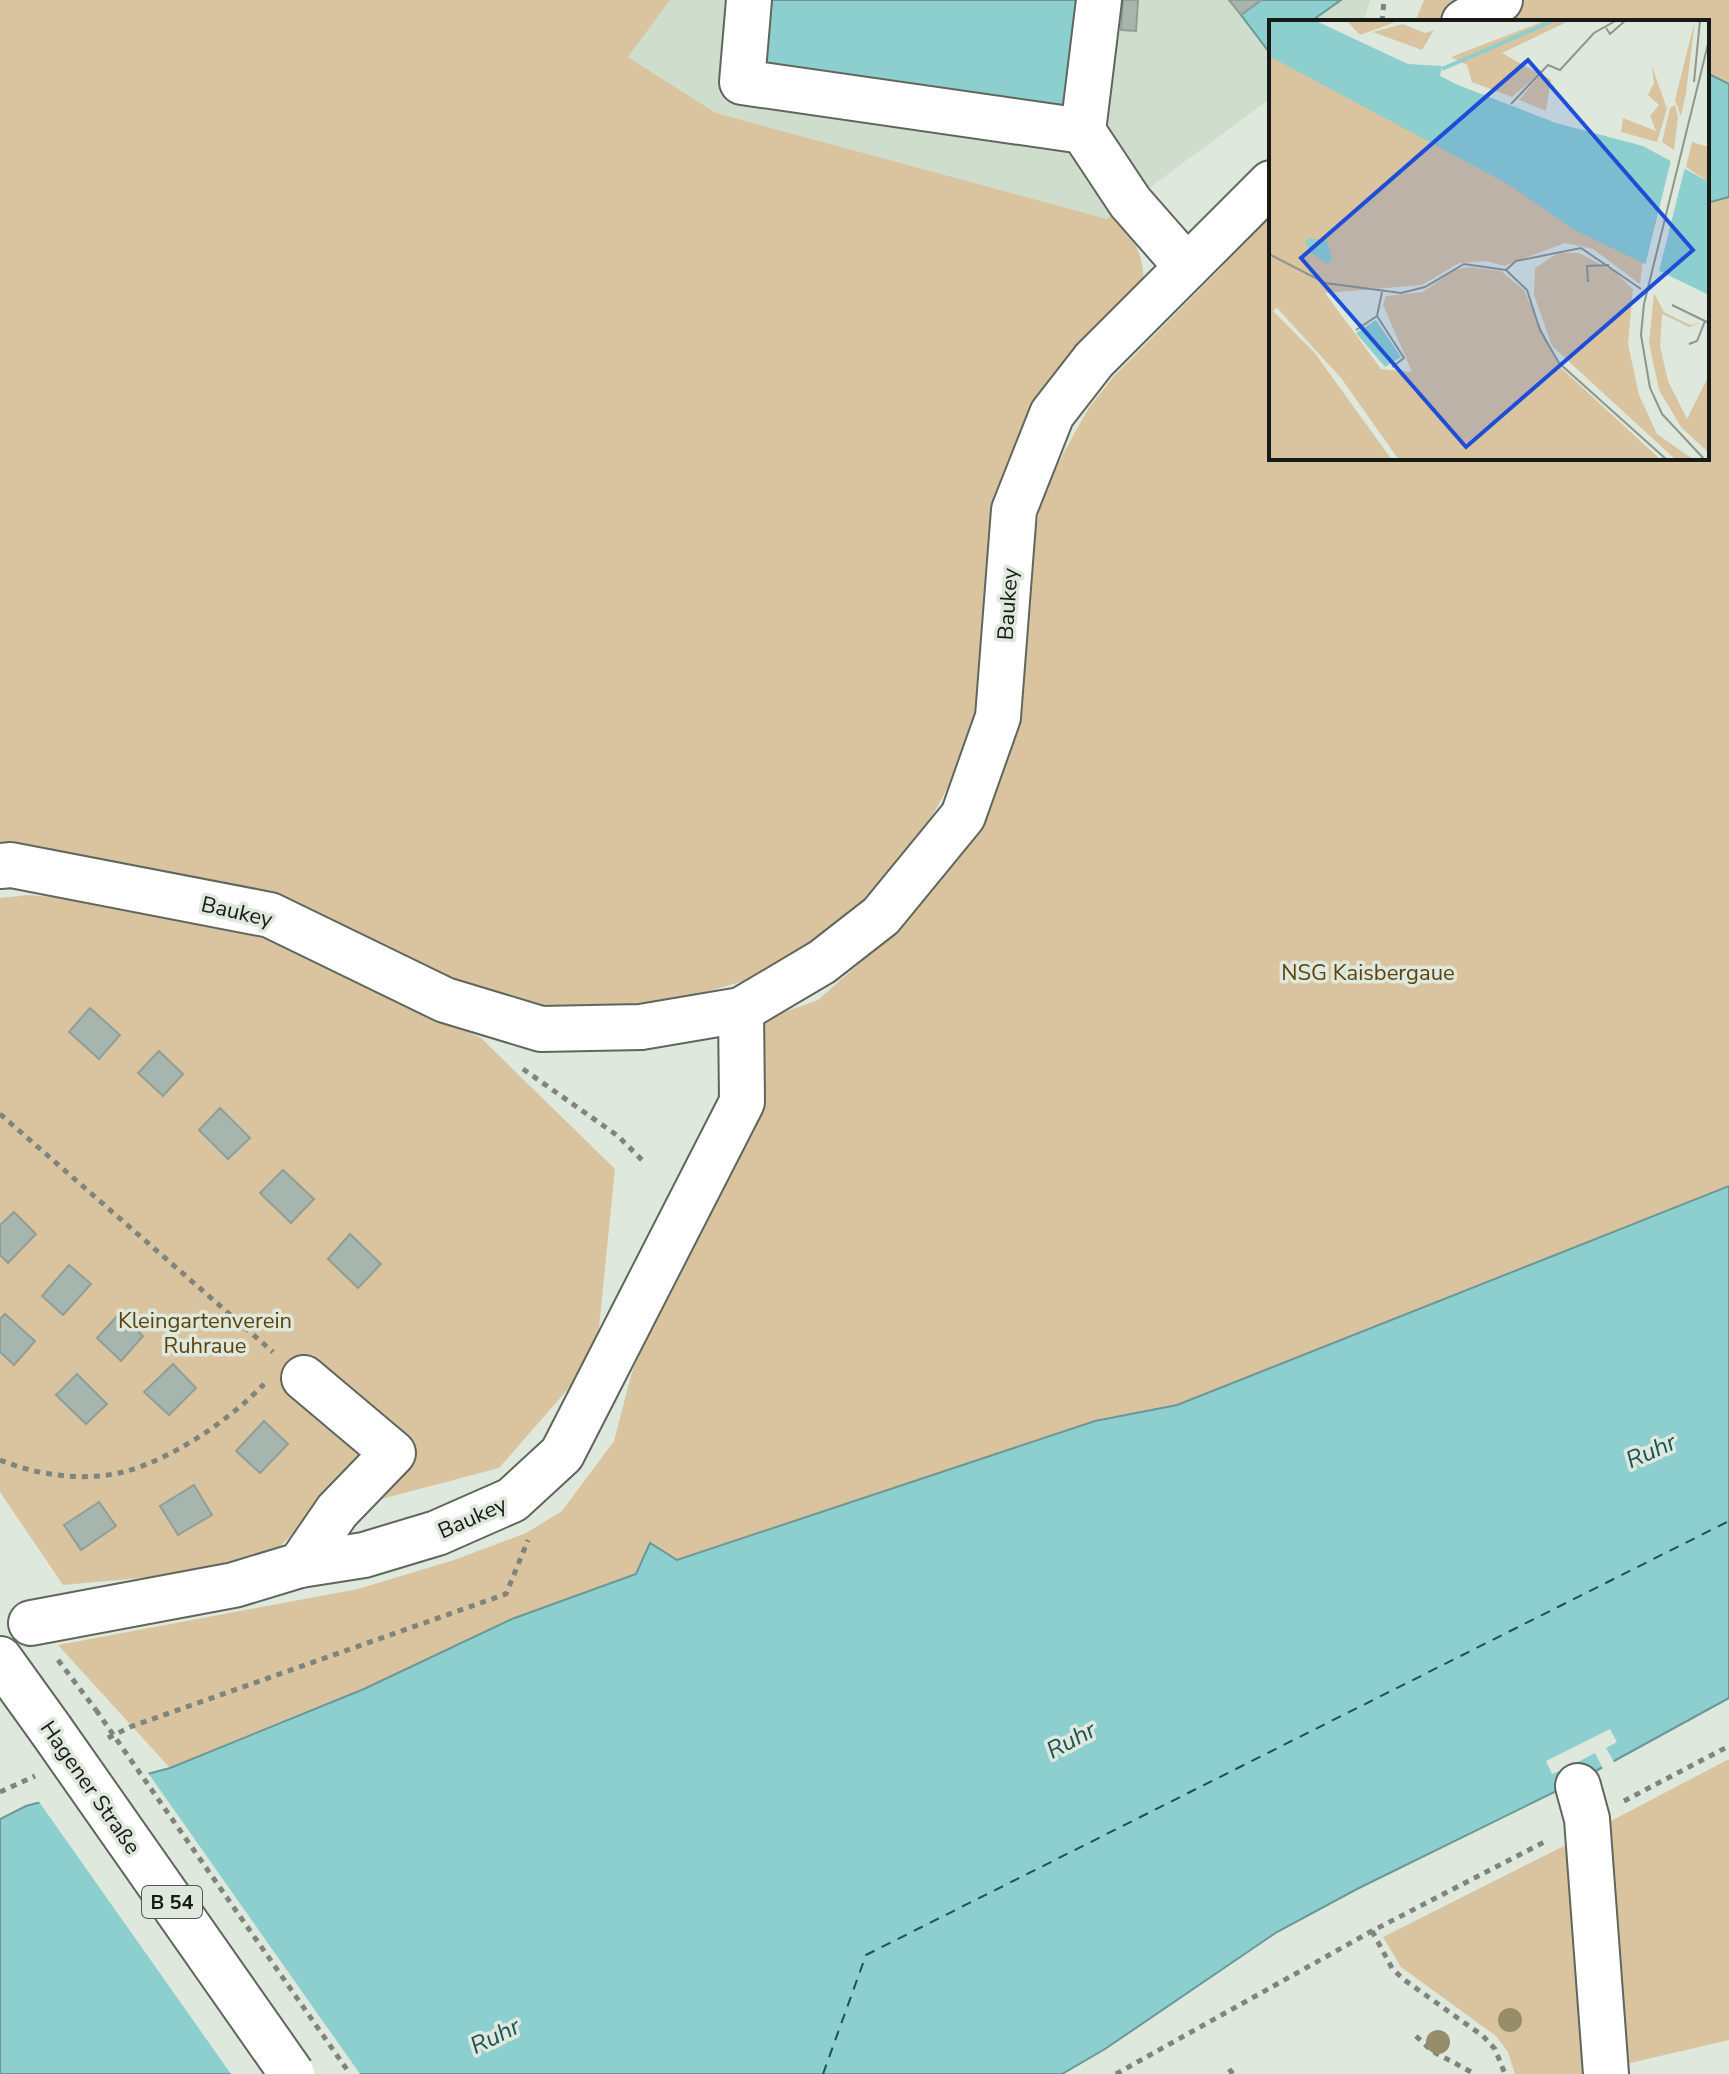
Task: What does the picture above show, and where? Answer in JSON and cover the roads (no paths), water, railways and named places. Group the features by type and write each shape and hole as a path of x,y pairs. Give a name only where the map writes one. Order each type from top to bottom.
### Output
{"street":[{"path":"749,0 742,82 1083,131"},
{"path":"1099,0 1083,131 1130,202 1187,267"},
{"path":"1467,20 1500,0"},
{"name":"Baukey","path":"0,866 11,865 270,915 445,1000 541,1029 641,1027 741,1010 822,962 881,916 963,816 998,717 1014,510 1052,414 1094,360 1269,185"},
{"name":"Baukey","path":"31,1623 234,1585 300,1565 364,1555 437,1533 512,1500 562,1454 742,1102 741,1010"},
{"path":"287,1372 393,1453 337,1511 300,1565"},
{"name":"Hagener Straße","path":"0,1659 292,2074"},
{"path":"1578,1786 1587,1819 1606,2074"}],"water":[{"path":"772,0 1084,0 1070,107 763,69"},
{"path":"1261,0 1341,0 1313,20 1269,20 1269,52 1241,15"},
{"path":"1709,74 1729,84 1729,197 1709,202"},
{"name":"Ruhr","path":"1729,1186 1729,1698 1583,1778 1357,1889 1277,1932 1105,2049 1062,2074 0,2074 0,1819 26,1806 170,1768 364,1689 512,1619 636,1574 650,1543 677,1560 1095,1421 1177,1405"}],"park label":[{"name":"NSG Kaisbergaue","path":"1368,972"},
{"name":"Kleingartenverein Ruhraue","path":"205,1332"}]}
